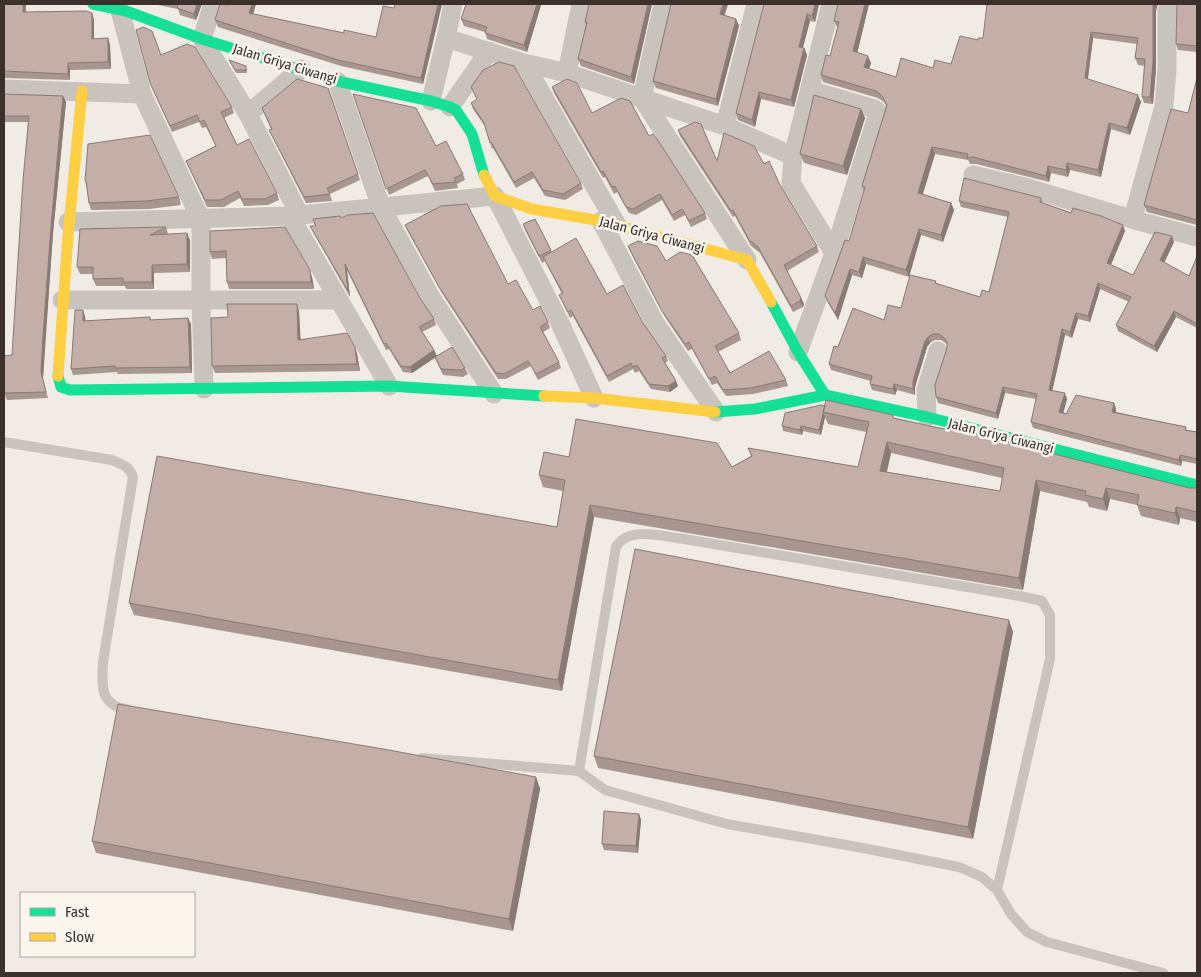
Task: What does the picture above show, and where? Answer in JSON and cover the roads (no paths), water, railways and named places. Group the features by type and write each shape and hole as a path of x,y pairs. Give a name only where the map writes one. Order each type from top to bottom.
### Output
{"street":[{"name":"Jalan Griya Ciwangi","path":"93,4 124,8 202,38 337,81 431,100 450,107 456,110 472,134 486,177 495,196 532,209 609,223 747,260"},
{"path":"213,4 202,38 248,114 295,216 338,300 389,386"},
{"path":"431,100 453,4"},
{"path":"567,73 581,4"},
{"path":"82,91 62,300 58,379 61,387 70,390 389,386 494,394 594,398 716,412 755,410 791,400 825,395 798,352 747,260 642,98 663,4"},
{"path":"725,126 756,4"},
{"path":"831,4 793,156 791,184 834,253"},
{"path":"1135,220 1135,211 1164,106 1167,69 1167,10 1169,4"},
{"path":"124,8 142,94 201,220 204,389"},
{"path":"446,38 524,63 567,73 725,126 793,156"},
{"path":"450,107 489,51"},
{"path":"524,63 609,223 655,323 716,412"},
{"path":"248,114 301,69"},
{"path":"337,81 381,207 432,299 494,394"},
{"path":"4,89 142,94"},
{"path":"798,352 834,253 878,113 874,109 810,90"},
{"path":"973,175 1025,187 1197,237"},
{"path":"68,222 201,220 295,216 495,196 559,321 594,398"},
{"path":"62,300 338,300"},
{"path":"927,418 926,390 938,351"},
{"name":"Jalan Griya Ciwangi","path":"825,395 927,418 1197,485"}],"lane":[{"path":"4,442 112,460 124,464 131,472 133,477 103,662 102,688 110,703 121,708 140,712"},
{"path":"579,771 616,547 624,537 643,534 684,539 1042,601 1050,615 1050,658 997,890"},
{"path":"411,757 579,771 605,790 727,824 959,867 982,877 997,890 1011,914 1026,932 1047,942 1163,973"}]}
